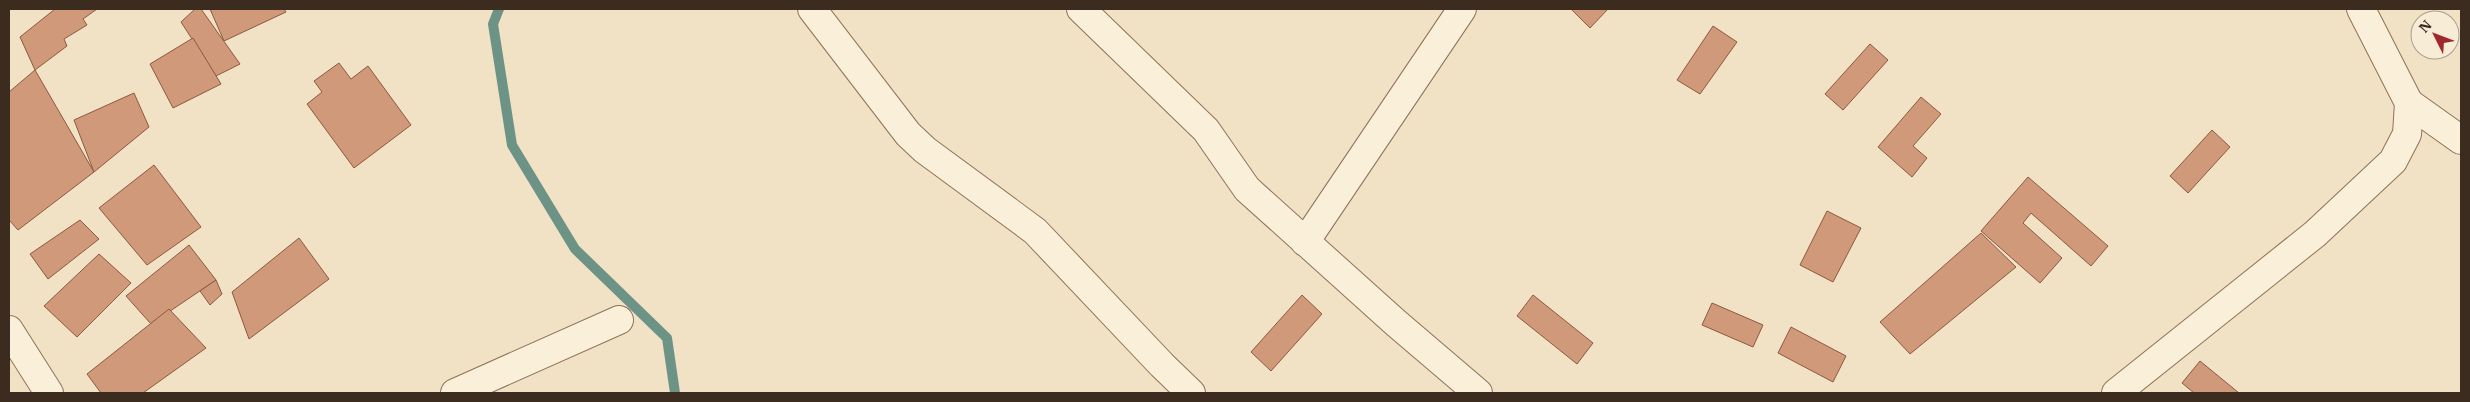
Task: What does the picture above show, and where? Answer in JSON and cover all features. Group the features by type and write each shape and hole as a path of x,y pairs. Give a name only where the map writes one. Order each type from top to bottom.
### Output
{"street":[{"path":"812,9 908,134 925,150 1035,231 1162,365 1192,393"},
{"path":"1080,9 1206,130 1247,189 1478,393"},
{"path":"1305,242 1462,9"},
{"path":"2360,9 2409,103 2461,140"},
{"path":"2116,393 2315,234 2393,161 2407,134 2409,103"},
{"path":"455,393 619,320"},
{"path":"9,330 49,393"}],"building":[{"path":"55,9 97,9 83,19 87,25 64,39 67,46 35,70 20,37"},
{"path":"195,9 201,9 240,64 216,76 181,22"},
{"path":"210,9 284,9 286,12 224,41"},
{"path":"1571,9 1608,9 1590,28"},
{"path":"1713,26 1737,42 1700,94 1677,80"},
{"path":"193,38 221,84 173,108 150,64"},
{"path":"1870,44 1888,60 1843,110 1825,94"},
{"path":"339,63 351,79 368,66 411,125 354,168 307,104 322,92 314,81"},
{"path":"35,70 94,172 18,230 9,220 9,92"},
{"path":"134,93 149,127 94,172 74,120"},
{"path":"1921,97 1941,114 1913,146 1927,158 1912,177 1878,147"},
{"path":"2212,130 2230,147 2188,193 2170,176"},
{"path":"154,165 201,227 147,265 99,208"},
{"path":"2028,177 2108,246 2091,266 2031,213 2023,223 2062,258 2040,283 1981,231"},
{"path":"1827,211 1861,228 1833,282 1800,265"},
{"path":"80,220 99,239 48,279 30,254"},
{"path":"1981,233 2016,267 1910,354 1880,322"},
{"path":"299,238 329,279 249,339 232,292"},
{"path":"189,245 216,280 151,324 126,296"},
{"path":"99,254 131,283 77,337 44,306"},
{"path":"216,280 222,294 210,305 200,291"},
{"path":"1302,295 1322,314 1271,371 1251,352"},
{"path":"1533,295 1593,343 1577,364 1517,316"},
{"path":"1712,303 1763,325 1753,347 1702,325"},
{"path":"169,309 206,348 143,393 101,393 87,374"},
{"path":"1791,327 1846,356 1833,382 1778,353"},
{"path":"2200,361 2239,393 2194,393 2182,383"}],"waterway":[{"path":"499,9 493,24 512,145 575,249 667,338 675,393"}]}
